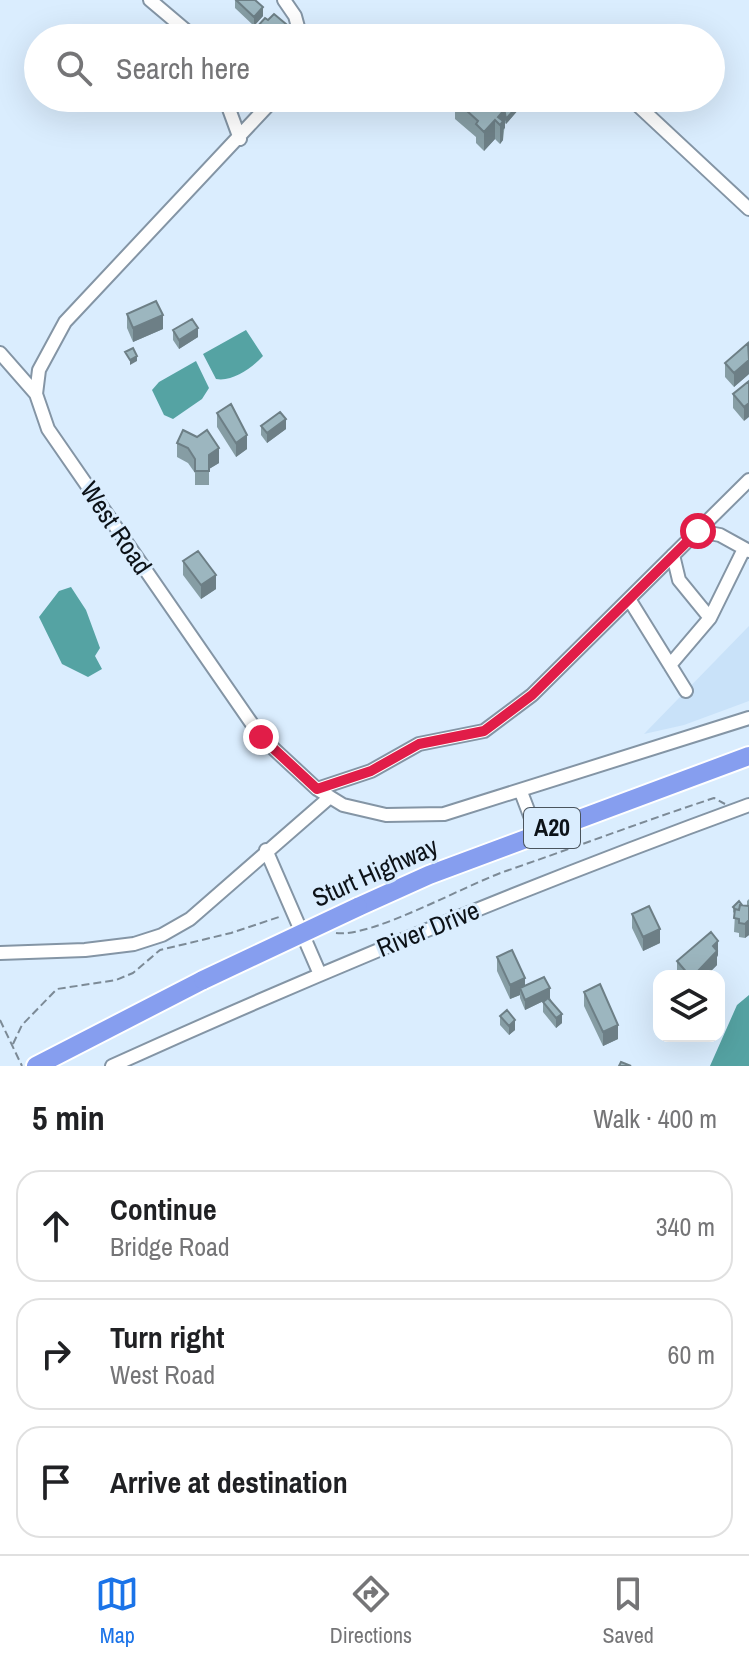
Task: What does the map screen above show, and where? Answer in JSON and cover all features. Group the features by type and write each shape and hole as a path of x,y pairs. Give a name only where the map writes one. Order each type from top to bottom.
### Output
{"highway":[{"name":"Sturt Highway","path":"24,1065 358,907 537,834 749,756"}],"street":[{"path":"150,0 178,24"},
{"path":"284,0 297,24"},
{"path":"230,112 240,139"},
{"path":"36,394 39,370 65,322 263,112"},
{"path":"645,112 749,209"},
{"path":"0,353 36,394"},
{"name":"West Road","path":"36,394 48,429 261,737 317,789 343,805 416,816 444,814 749,718"},
{"path":"317,789 371,771 419,744 484,731 532,695 749,480"},
{"path":"715,513 720,535"},
{"path":"670,665 710,618 746,551 720,535 698,531"},
{"path":"673,555 679,580 710,618"},
{"path":"629,599 686,691"},
{"path":"521,792 537,834"},
{"path":"0,953 85,950 134,944 162,935 190,919 330,797"},
{"name":"River Drive","path":"112,1066 319,972 749,805"},
{"path":"266,850 319,972"}],"path":[{"path":"335,933 362,933 507,871 714,798 724,801 728,812"},
{"path":"13,1044 22,1025 57,989 116,980 133,973 160,950 294,914"},
{"path":"0,1020 24,1065"}],"shaded area":[{"path":"246,330 263,356 242,373 216,379 203,354"},
{"path":"196,361 209,388 202,399 173,419 164,415 152,390 159,382"},
{"path":"71,587 86,610 100,648 95,656 102,669 88,677 62,664 39,617 59,591"},
{"path":"749,626 749,701 684,725 644,734"},
{"path":"749,995 749,1066 710,1066 721,1042 725,1042 725,1032 737,1005"}],"building":[{"path":"236,0 255,0 263,7 254,17"},
{"path":"274,14 286,24 260,24 265,18 268,20"},
{"path":"468,112 502,112 498,117 503,121 500,125 495,120 484,132 476,124 478,121"},
{"path":"156,301 163,315 133,328 127,314"},
{"path":"192,319 198,328 179,340 173,330"},
{"path":"748,343 749,360 734,373 725,363"},
{"path":"133,348 137,356 130,360 125,352"},
{"path":"749,381 749,403 744,407 733,394"},
{"path":"231,404 247,435 236,443 217,413"},
{"path":"280,412 286,419 267,433 261,426"},
{"path":"183,430 197,437 207,430 219,448 209,455 209,471 195,471 195,459 188,448 177,443"},
{"path":"198,551 216,575 201,585 183,561"},
{"path":"740,905 749,906 749,920 745,924 734,918 735,909 739,910"},
{"path":"649,906 660,929 643,937 632,914"},
{"path":"711,932 718,941 713,946 717,951 699,970 685,970 677,961"},
{"path":"512,950 525,978 510,985 497,957"},
{"path":"544,977 550,988 525,1000 520,988"},
{"path":"600,984 618,1025 603,1032 584,992"},
{"path":"548,998 562,1014 556,1018 543,1002"},
{"path":"507,1010 515,1020 509,1026 500,1016"}],"route":[{"path":"261,737 317,789 371,771 419,744 484,731 532,695 698,531"}]}
